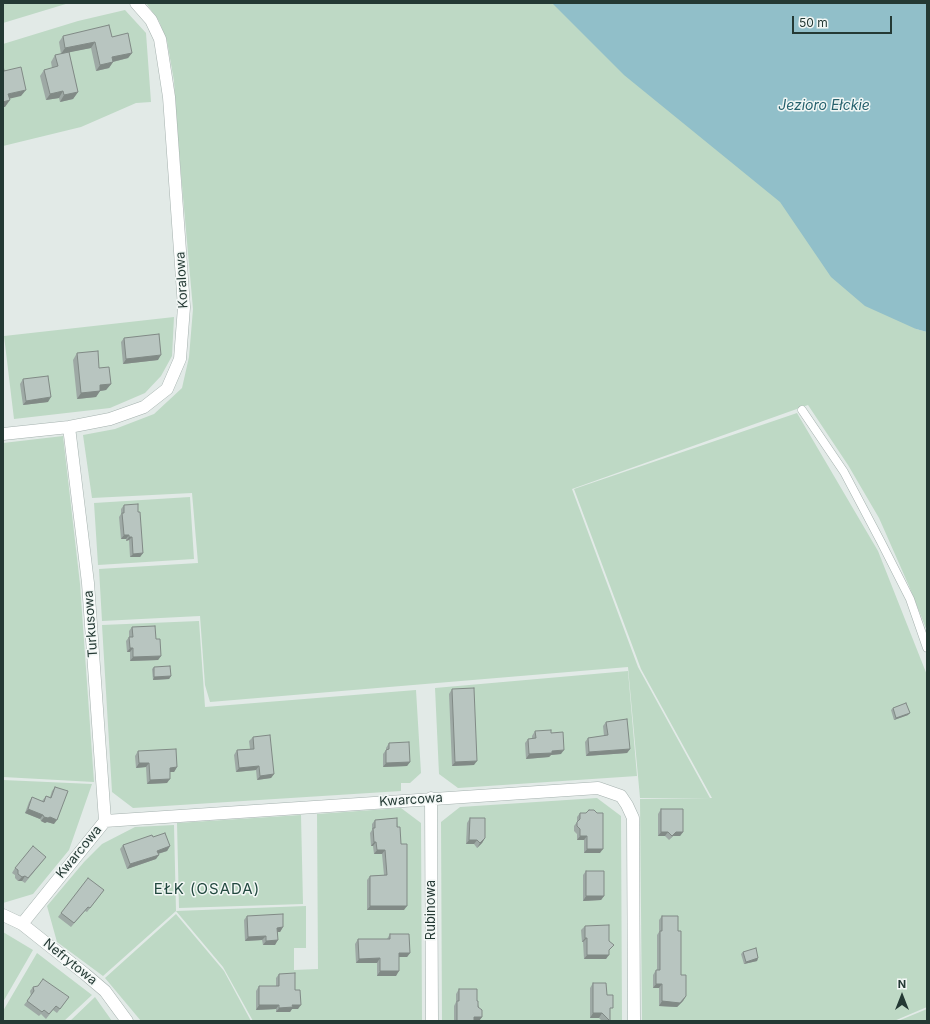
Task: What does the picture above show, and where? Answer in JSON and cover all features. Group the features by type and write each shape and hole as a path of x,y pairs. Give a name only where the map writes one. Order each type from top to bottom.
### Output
{"street":[{"name":"Koralowa","path":"3,434 69,427 110,419 144,407 167,389 180,358 184,307 169,97 160,39 150,20 136,3"},
{"name":"Turkusowa","path":"69,427 88,583 105,821"},
{"name":"Kwarcowa","path":"22,924 105,821 430,798 598,788 621,796 633,818 634,1021"},
{"name":"Rubinowa","path":"430,798 432,1021"},
{"name":"Nefrytowa","path":"3,915 22,924 105,991 127,1021"}],"lane":[{"path":"802,410 844,472 881,542 910,599 927,648"}],"green space":[{"path":"3,3 69,3 3,23"},
{"path":"146,3 567,3 642,70 916,329 927,332 927,631 879,518 848,465 808,405 572,489 638,667 710,798 640,798 628,667 210,702 205,685 200,616 102,621 99,569 198,563 192,493 92,498 83,435 115,429 154,414 182,388 189,357 193,309 174,81 167,41 159,21"},
{"path":"125,10 146,33 151,102 136,103 81,127 3,146 3,44 78,21"},
{"path":"174,317 172,356 161,376 145,393 110,408 14,419 4,336"},
{"path":"797,413 878,551 927,675 927,1007 894,1021 642,1021 640,799 712,798 641,669 574,489"},
{"path":"63,436 80,584 94,782 3,777 3,443"},
{"path":"190,497 194,559 98,565 94,503"},
{"path":"199,621 205,707 416,690 421,773 410,783 401,783 401,791 133,808 112,792 102,625"},
{"path":"628,671 637,776 458,788 439,774 435,688"},
{"path":"3,780 92,784 69,850 33,894 3,903"},
{"path":"597,798 621,816 622,1021 442,1021 441,822 460,807"},
{"path":"401,808 421,823 422,1021 253,1021 223,967 176,911 306,906 306,948 294,948 294,970 318,969 317,814"},
{"path":"301,815 303,904 179,908 177,823"},
{"path":"174,825 176,911 103,976 57,942 47,906 84,862 102,844 135,827"},
{"path":"176,914 224,971 251,1021 141,1021 105,978"},
{"path":"3,932 33,950 3,1002"},
{"path":"37,953 92,995 64,1021 3,1021 3,1011"},
{"path":"95,997 112,1021 70,1021"},
{"path":"927,1009 927,1021 898,1021"}],"water":[{"name":"Jezioro Ełckie","path":"552,3 927,3 927,332 916,329 865,306 831,277 780,202 624,75"}],"building":[{"path":"109,25 112,37 128,33 132,53 112,57 113,62 100,65 95,42 65,48 63,36"},
{"path":"69,52 78,92 64,95 63,91 50,94 44,70 58,66 55,55"},
{"path":"3,65 4,71 21,67 26,90 8,94 10,100 3,102"},
{"path":"159,334 161,355 126,359 124,338"},
{"path":"98,351 99,368 109,367 111,384 100,385 100,391 81,393 77,353"},
{"path":"48,376 51,397 26,401 23,379"},
{"path":"138,504 143,553 133,554 132,537 129,537 129,535 124,535 122,513 124,513 124,505"},
{"path":"155,626 156,639 160,639 161,656 133,657 133,648 130,648 129,637 133,637 132,627"},
{"path":"170,666 171,676 154,677 154,667"},
{"path":"474,688 477,761 455,762 452,689"},
{"path":"906,703 910,713 896,718 893,708"},
{"path":"627,719 630,749 589,752 588,738 608,735 606,722"},
{"path":"551,730 551,733 563,732 564,750 552,751 552,753 529,754 528,739 536,738 535,731"},
{"path":"270,735 274,774 260,776 259,766 239,768 237,750 254,749 253,737"},
{"path":"409,742 410,762 386,763 386,750 389,749 389,743"},
{"path":"176,749 177,767 170,768 170,779 150,780 149,763 139,763 138,751"},
{"path":"55,787 68,791 57,820 50,817 44,817 43,815 28,809 32,797 44,802 46,796 51,798"},
{"path":"661,809 683,809 683,832 676,832 672,836 668,832 661,832"},
{"path":"589,810 594,810 597,813 603,813 603,849 587,849 587,836 580,836 580,829 577,826 577,822 580,819 580,813 586,813"},
{"path":"397,818 397,827 400,827 401,844 407,844 407,906 370,906 370,876 387,875 385,850 377,850 376,842 374,842 373,828 375,828 375,820"},
{"path":"470,818 485,818 485,838 480,843 477,840 469,840"},
{"path":"165,833 170,846 157,851 159,855 130,864 123,845 152,835 153,837"},
{"path":"33,846 46,857 28,878 25,876 22,877 18,874 18,870 15,868"},
{"path":"586,871 604,871 604,896 586,896"},
{"path":"88,878 104,890 90,908 88,907 74,923 61,913"},
{"path":"283,914 283,927 277,928 278,940 266,941 266,936 248,937 247,916"},
{"path":"662,916 678,916 678,931 681,931 681,975 686,975 686,996 680,1003 662,1001 662,984 656,984 656,970 660,970 660,931 662,931"},
{"path":"609,925 609,941 614,945 609,950 609,955 587,955 585,926"},
{"path":"390,934 409,934 410,953 399,953 399,971 380,971 380,958 359,959 358,939 390,939"},
{"path":"756,948 758,958 746,962 743,952"},
{"path":"295,973 295,990 300,990 301,1005 292,1005 293,1007 279,1008 279,1005 259,1005 259,986 279,986 279,974"},
{"path":"43,979 69,997 60,1009 56,1006 49,1014 44,1010 42,1012 27,1001 34,991 33,987 38,986"},
{"path":"593,983 606,983 607,995 613,995 613,1008 610,1008 610,1021 602,1013 593,1013"},
{"path":"459,989 477,989 478,1007 482,1010 482,1017 474,1017 474,1021 457,1021 457,1001 459,1001"}],"district":[{"name":"EŁK (OSADA)","path":"207,889"}]}
